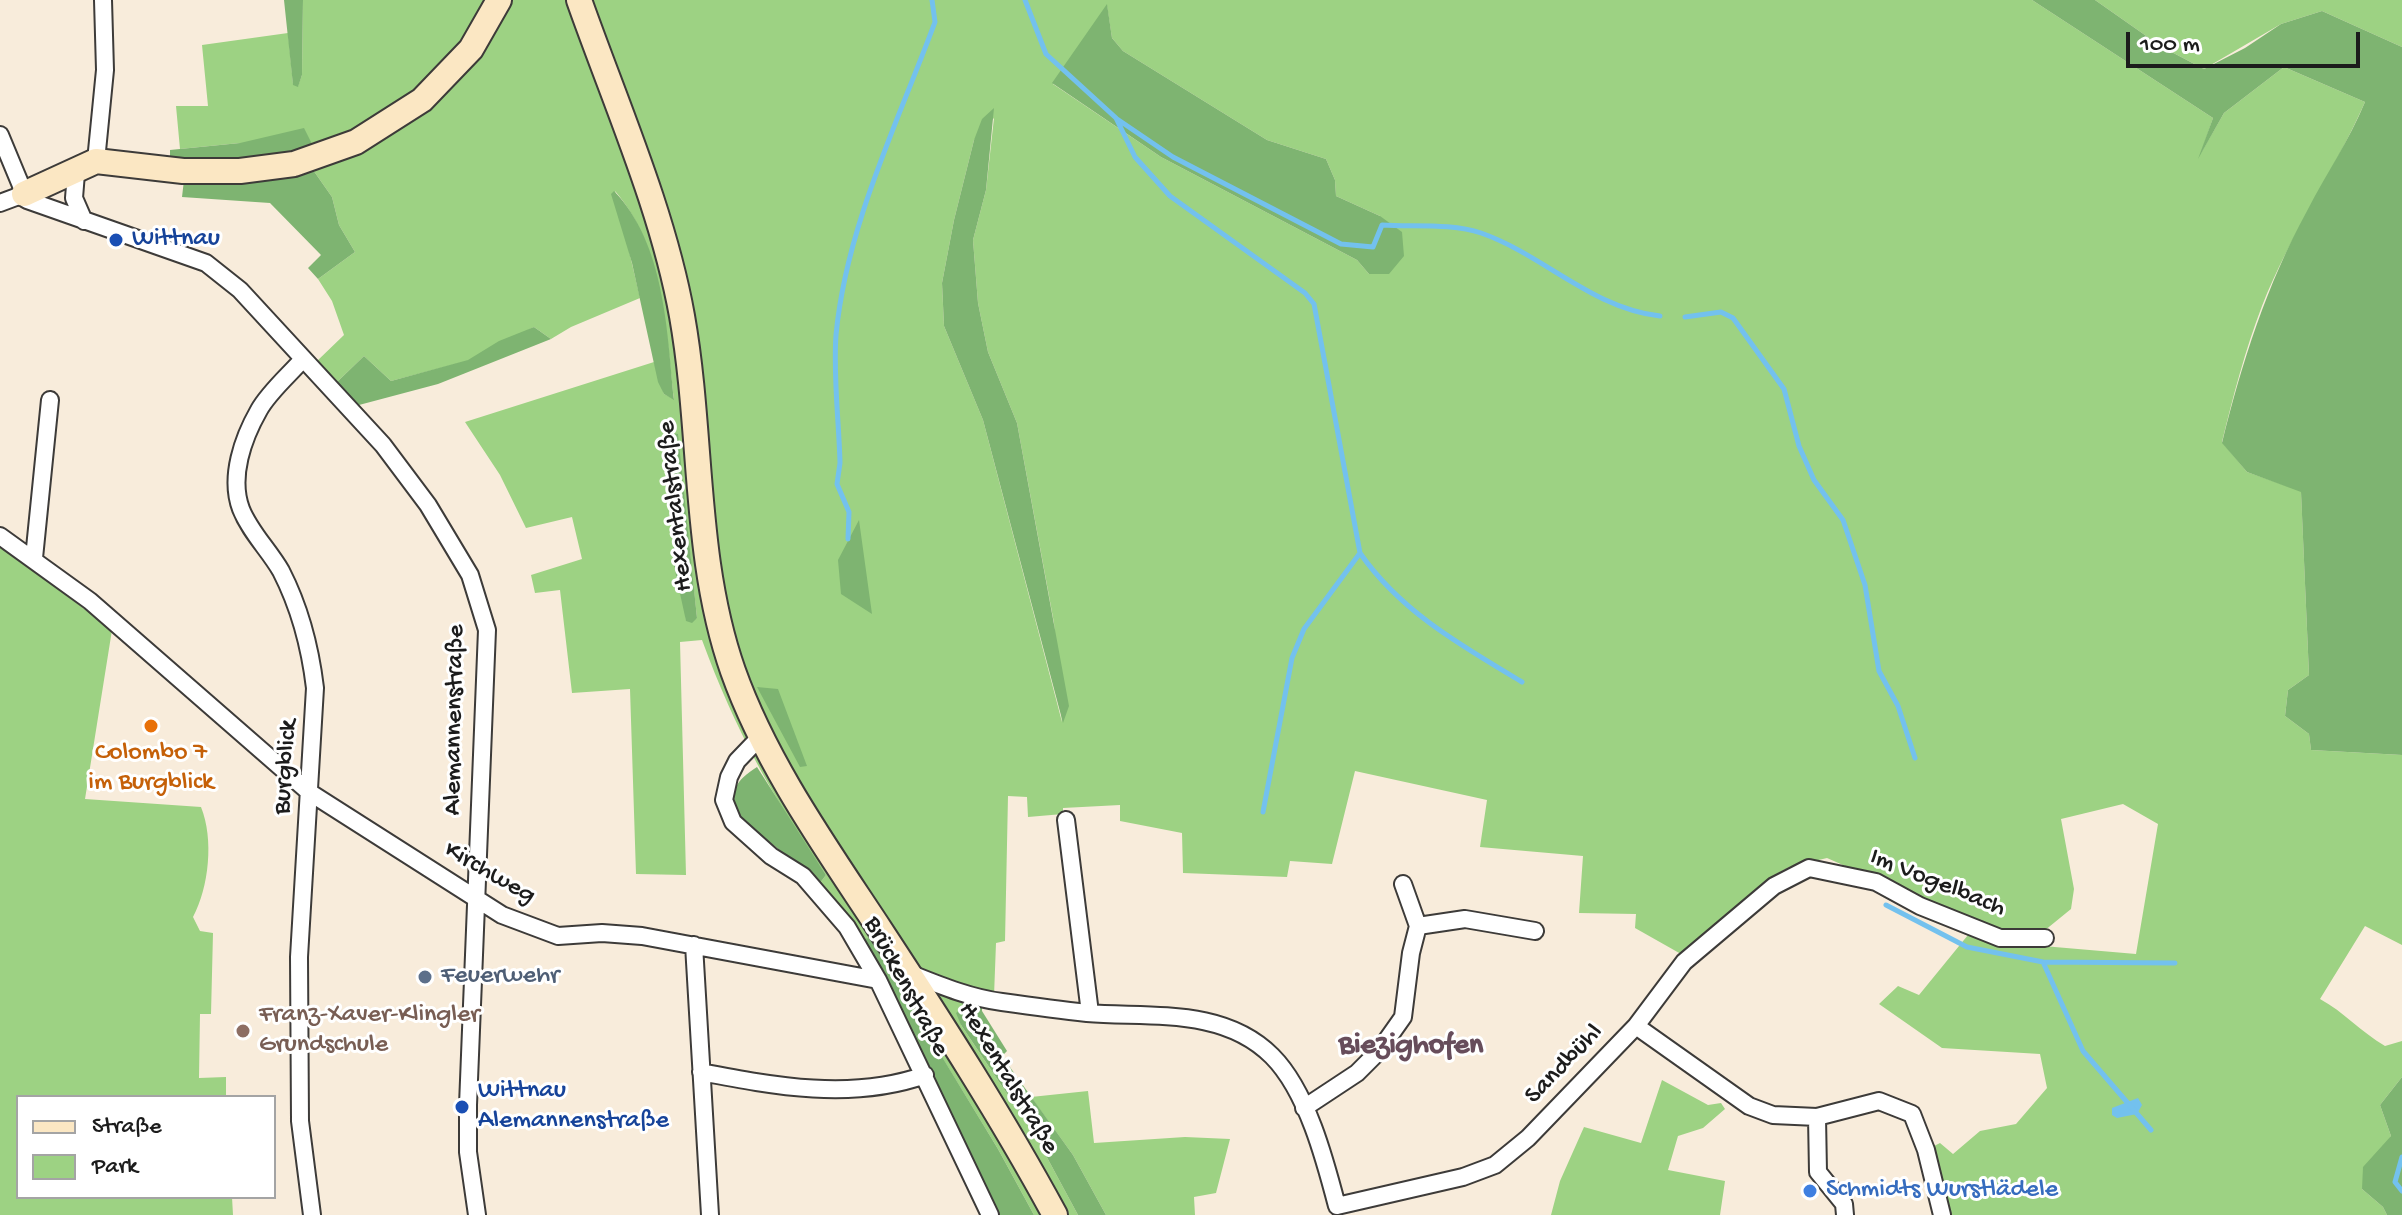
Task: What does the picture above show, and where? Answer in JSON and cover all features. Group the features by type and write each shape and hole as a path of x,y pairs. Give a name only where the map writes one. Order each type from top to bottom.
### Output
{"main road":[{"path":"24,194 86,167 240,171 294,164 356,142 422,100 471,49 499,0"},
{"name":"Hexentalstraße","path":"579,0 668,252 690,363 698,479 717,619 734,673 761,736 829,851 996,1110 1055,1215"}],"street":[{"path":"84,221 74,198 86,167 105,70 107,20 103,0"},
{"path":"0,135 24,194 0,203"},
{"name":"Alemannenstraße","path":"24,194 27,200 206,263 240,290 383,445 428,505 470,575 487,630 468,1105 468,1152 477,1215"},
{"name":"Burgblick","path":"303,359 261,406 240,454 237,481 241,508 280,569 296,604 312,659 315,733 299,957 300,1121 312,1215"},
{"path":"34,558 50,400"},
{"name":"Kirchweg","path":"0,536 90,601 309,792 502,915 558,936 602,933 694,945 878,980"},
{"name":"Brückenstraße","path":"761,736 737,761 729,777 724,800 733,822 771,856 803,876 824,898 878,980 990,1215"},
{"path":"1066,820 1090,1013"},
{"name":"Im Vogelbach","path":"1636,1026 1684,962 1774,886 1809,868 1876,882 1920,906 2000,938 2045,938"},
{"path":"1304,1108 1357,1073 1379,1051 1403,1017 1411,953 1418,926 1403,884"},
{"path":"1418,926 1465,919 1535,931"},
{"path":"694,945 710,1215"},
{"name":"Hexentalstraße","path":"909,973 999,1002 1090,1013 1192,1019 1231,1029 1273,1057 1304,1108 1323,1153 1334,1211"},
{"name":"Sandbühl","path":"1334,1211 1495,1165 1528,1138 1636,1026 1749,1106 1773,1115 1817,1117 1879,1101 1912,1114 1926,1150 1942,1215"},
{"path":"701,1072 782,1088 895,1085 925,1075"},
{"path":"1817,1117 1818,1172 1844,1204 1845,1215"}],"green space":[{"path":"284,0 303,0 302,75 298,87 293,85"},
{"path":"303,0 2032,0 2213,118 2201,153 2224,113 2284,67 2365,102 2262,306 2222,442 2247,472 2301,491 2309,675 2288,690 2285,716 2309,734 2311,750 2402,755 2402,945 2365,926 2320,999 2385,1046 2402,1041 2402,1077 2380,1105 2391,1136 2362,1189 2383,1207 2387,1215 1948,1215 1930,1148 1940,1143 1953,1154 1980,1131 2016,1124 2047,1088 2040,1054 1942,1048 1879,1004 1898,986 1919,995 1977,924 1827,858 1789,867 1771,877 1681,954 1635,928 1636,914 1579,913 1583,856 1480,847 1487,800 1355,771 1332,864 1290,861 1287,877 1183,873 1182,833 1120,821 1120,805 1063,808 1063,814 1028,817 1027,797 1008,796 1005,941 996,943 994,996 971,1001 961,1025 1036,1137 1078,1215 1034,1215 998,1149 870,939 864,939 820,883 826,875 756,762 702,640 680,642 686,875 636,874 630,689 572,693 560,590 535,593 531,575 582,559 572,517 526,528 500,475 465,422 654,362 664,394 674,399 660,289 653,263 631,213 615,191 640,298 571,327 551,339 534,327 471,360 391,381 364,356 336,383 316,362 344,335 332,301 318,279 355,252 339,225 332,197 311,167 186,161 273,156 240,143 180,149 176,106 208,106 202,45 288,33 293,84 298,86 302,75","holes":["1107,6 1112,38 1123,51 1267,140 1326,159 1335,180 1336,196 1380,216 1369,274 1357,260 1161,157 1053,84","994,118 986,190 973,240 978,303 988,352 1017,423 1054,623 1062,722 983,420 944,326 942,283 974,140","677,434 697,618 686,621","2123,804 2158,824 2136,954 2043,946 2044,931 2071,909 2074,889 2061,819"]},
{"path":"2032,0 2095,0 2162,47 2204,69 2245,48 2281,24 2322,11 2402,47 2402,755 2311,750 2309,734 2285,716 2288,690 2309,675 2301,492 2247,472 2222,443 2247,353 2268,295 2307,211 2365,102 2284,67 2224,113 2198,159 2213,118"},
{"path":"2095,0 2402,0 2402,47 2322,11 2281,24 2204,69 2162,47"},
{"path":"1107,4 1112,38 1123,51 1267,140 1326,159 1335,180 1336,196 1380,216 1402,232 1404,256 1389,274 1369,274 1357,260 1161,157 1052,83"},
{"path":"994,108 986,190 973,240 978,303 988,352 1017,423 1069,706 1063,723 983,420 944,326 942,283 954,220 974,140 982,119"},
{"path":"304,128 314,148 273,156 170,161 170,150 240,143"},
{"path":"311,167 332,197 339,225 355,252 318,279 308,268 321,255 270,203 182,197 184,180"},
{"path":"614,191 631,212 654,262 665,318 674,400 664,394 658,382 632,263 611,194"},
{"path":"534,327 551,339 438,384 359,405 336,383 364,356 391,381 468,360 499,341"},
{"path":"671,433 678,434 697,618 692,623 686,621 674,566 667,439"},
{"path":"859,520 872,614 841,594 838,560"},
{"path":"0,545 112,630 85,799 201,807 207,833 208,863 203,892 193,917 200,931 213,933 211,1014 200,1014 199,1078 226,1077 226,1095 16,1095 16,1199 232,1199 233,1215 0,1215"},
{"path":"757,687 778,689 807,766 800,767"},
{"path":"757,767 826,875 820,883 739,817 734,801 736,788"},
{"path":"870,938 998,1149 1034,1215 1000,1215 864,939"},
{"path":"971,1001 982,1004 982,1011 1007,1051 1002,1056 1073,1155 1106,1215 1078,1215 1036,1137 961,1025 956,1013"},
{"path":"2402,1077 2402,1215 2387,1215 2383,1207 2362,1189 2363,1167 2391,1136 2380,1105"},
{"path":"1662,1080 1708,1105 1721,1103 1725,1109 1703,1128 1678,1136 1668,1170 1725,1181 1720,1215 1551,1215 1560,1181 1584,1127 1641,1143"},
{"path":"1088,1091 1094,1143 1185,1137 1230,1139 1216,1193 1194,1197 1195,1215 1106,1215 1073,1155 1031,1097"}],"water":[{"path":"2138,1098 2142,1105 2137,1114 2117,1118 2112,1115 2112,1108"}],"waterway":[{"path":"848,539 849,512 837,484 840,463 835,351 842,295 850,255 875,176 935,22 932,0"},
{"path":"1025,0 1046,54 1116,118 1135,157 1170,196 1305,293 1314,304 1360,553 1376,574 1413,610 1455,641 1522,682"},
{"path":"1117,119 1173,157 1341,244 1373,247 1382,225 1470,230 1526,254 1612,303 1660,316"},
{"path":"1685,317 1721,312 1733,318 1784,389 1799,446 1814,480 1843,520 1865,585 1879,671 1898,706 1915,758"},
{"path":"1263,812 1292,658 1304,629 1360,553"},
{"path":"1886,905 1967,947 2043,962 2175,963"},
{"path":"2043,962 2083,1051 2151,1130"},
{"path":"2402,1157 2395,1182 2402,1191"}],"place":[{"name":"Wittnau","path":"116,240"},
{"name":"Colombo 7 im Burgblick","path":"151,726"},
{"name":"Feuerwehr","path":"425,977"},
{"name":"Franz-Xaver-Klingler Grundschule","path":"243,1031"},
{"name":"Wittnau Alemannenstraße","path":"462,1107"},
{"name":"Schmidts Wurstlädele","path":"1810,1191"}],"district":[{"name":"Biezighofen","path":"1411,1047"}]}
